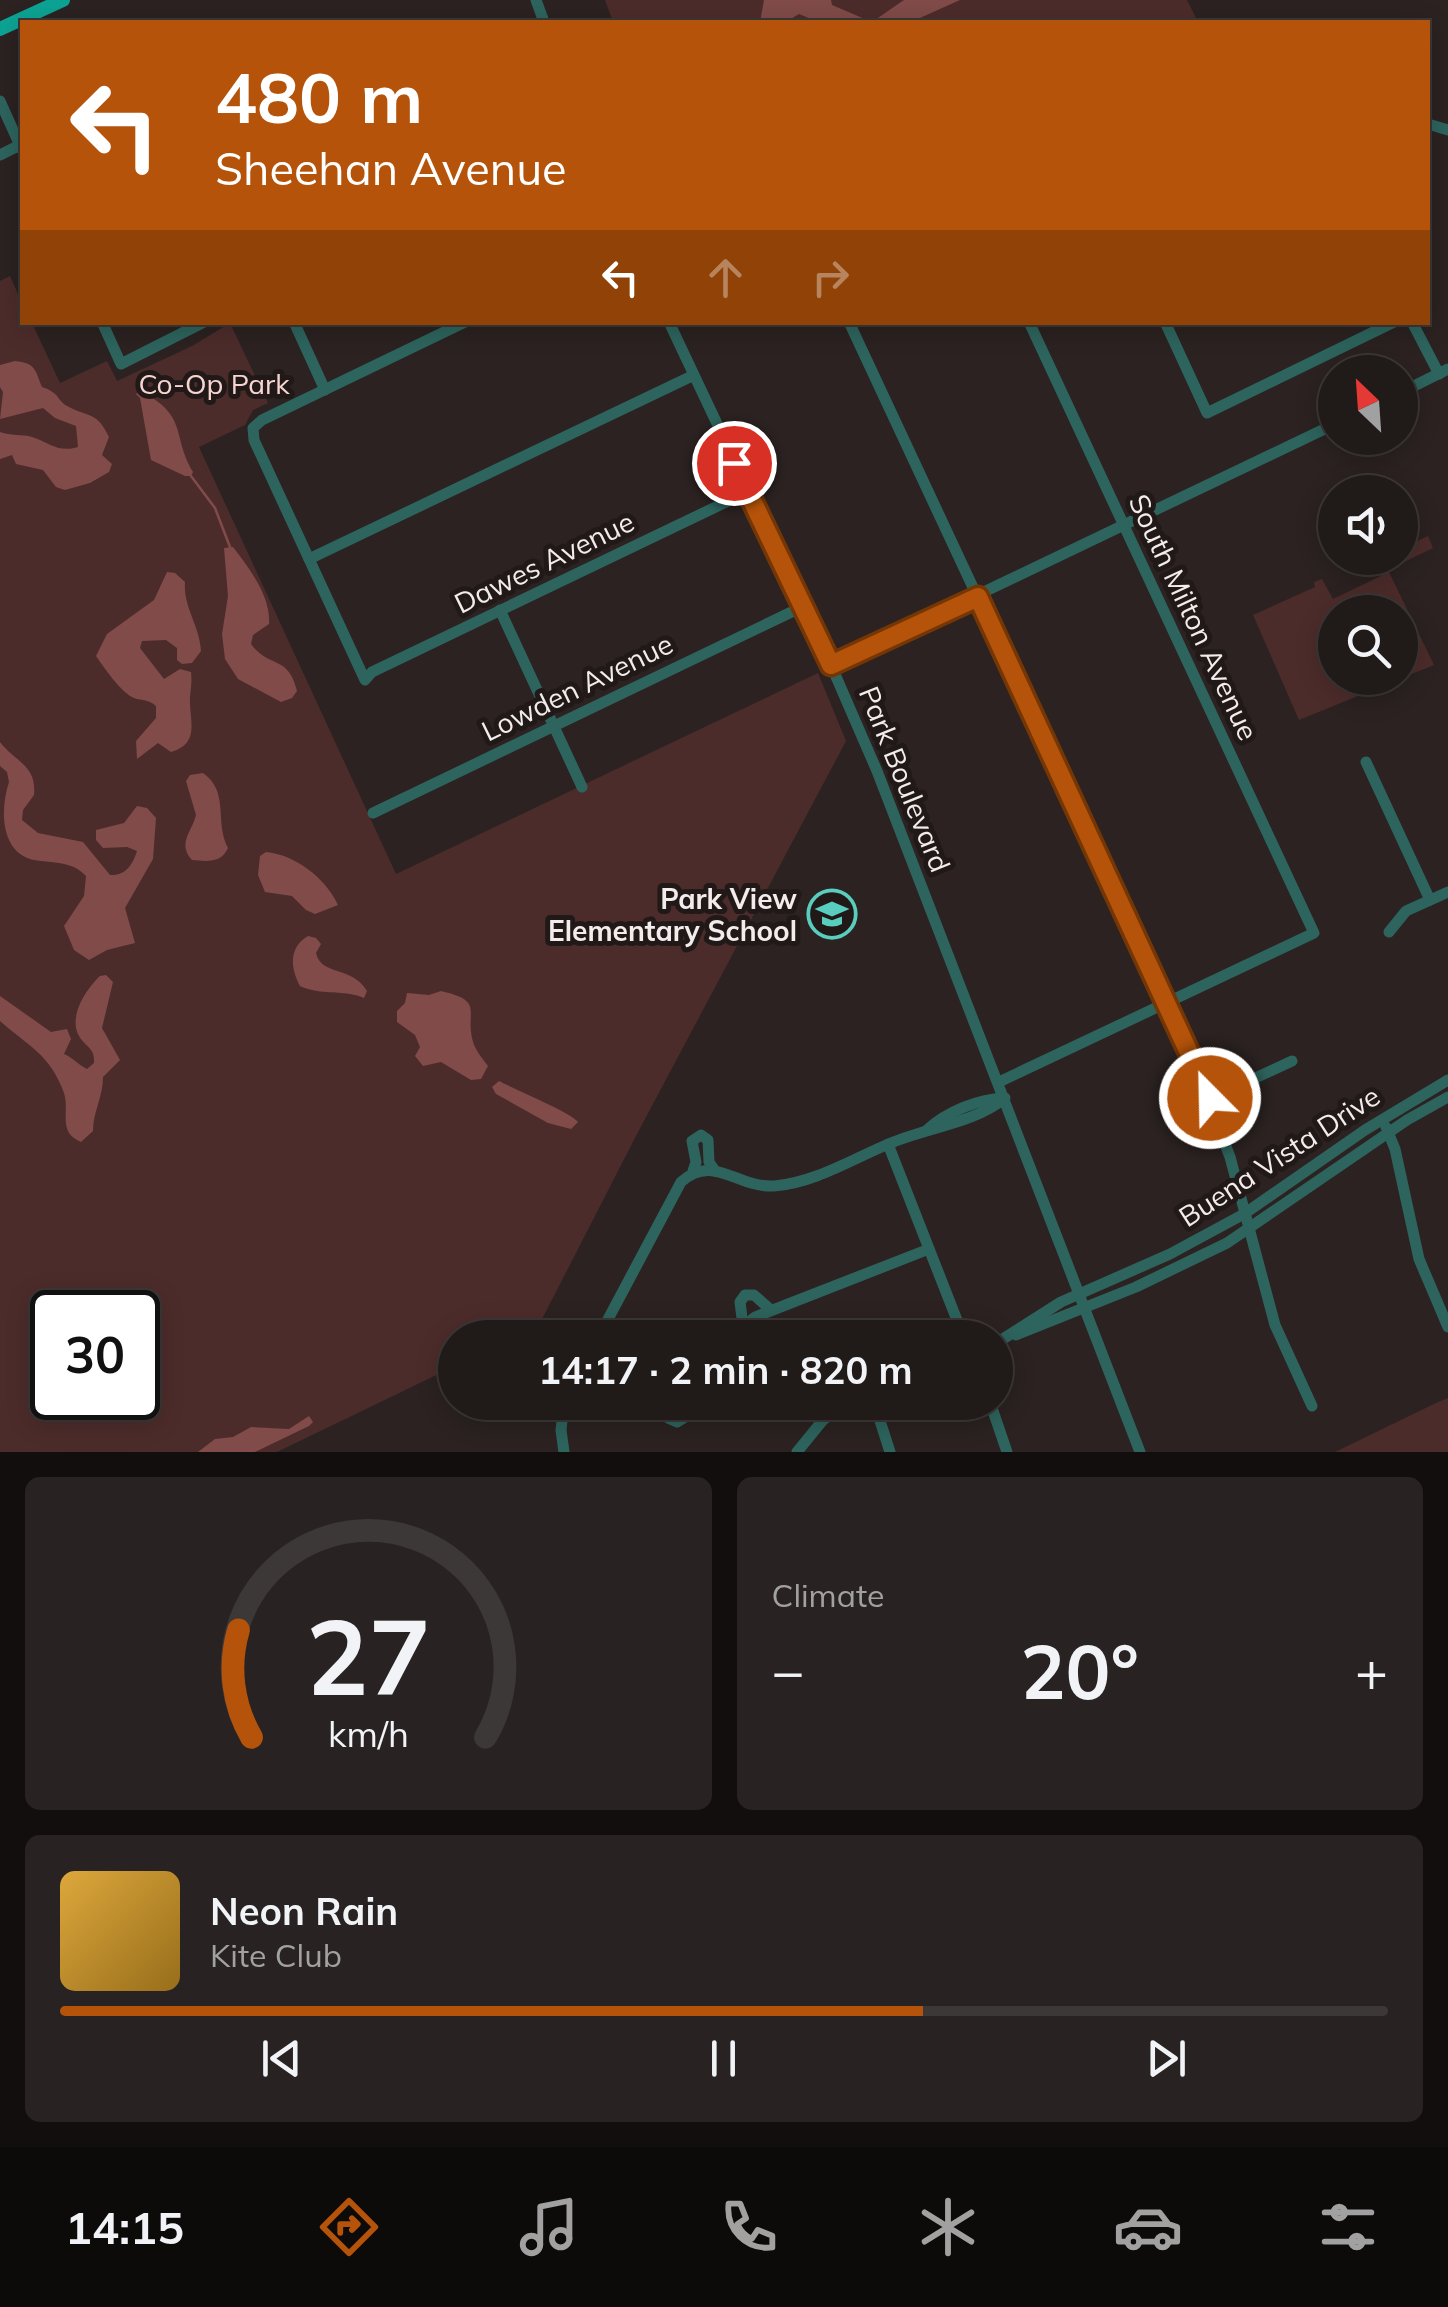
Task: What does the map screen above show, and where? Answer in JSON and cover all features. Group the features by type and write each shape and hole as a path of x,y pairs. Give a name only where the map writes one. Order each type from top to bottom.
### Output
{"main road":[{"path":"0,29 63,0"}],"street":[{"path":"0,100 20,146"},
{"path":"103,325 121,364 198,325"},
{"path":"295,325 325,390"},
{"path":"459,325 257,422 253,428 254,440 310,559 692,376"},
{"name":"Park Boulevard","path":"670,325 877,771 1140,1452"},
{"path":"851,325 1210,1098 1275,1325 1312,1406"},
{"name":"South Milton Avenue","path":"1030,325 1314,933 1167,1004"},
{"path":"1165,325 1206,413 1388,325"},
{"path":"1414,325 1443,372 1418,384"},
{"path":"831,665 1318,432"},
{"name":"Dawes Avenue","path":"310,559 365,680 372,672 748,492"},
{"name":"Lowden Avenue","path":"374,813 802,607"},
{"path":"500,610 582,787"},
{"path":"1366,762 1430,900"},
{"path":"1388,932 1406,911 1448,892"},
{"path":"999,1082 1167,1004"},
{"path":"1210,1098 1292,1062"},
{"name":"Buena Vista Drive","path":"1013,1335 1061,1302 1184,1247 1244,1214 1382,1118 1448,1080"},
{"name":"Buena Vista Drive","path":"1013,1336 1166,1274 1249,1230 1389,1132 1448,1097"},
{"path":"608,1320 681,1182 693,1171 705,1168 750,1184 788,1184 991,1109 1005,1098"},
{"path":"1382,1118 1389,1132 1418,1259 1448,1327"},
{"path":"693,1171 696,1162 692,1141 701,1135 708,1140 709,1162 715,1171"},
{"path":"888,1144 957,1320"},
{"path":"754,1320 929,1249"},
{"path":"742,1320 740,1302 745,1295 754,1295 771,1310"},
{"path":"561,1420 564,1452"},
{"path":"798,1452 823,1420"},
{"path":"880,1420 890,1452"},
{"path":"996,1420 1007,1452"}],"green space":[{"path":"605,0 1187,0 1197,20 612,20"},
{"name":"Co-Op Park","path":"10,276 20,298 20,325 33,325 60,383 107,361 117,381 231,325 268,403 253,410 245,425 199,447 396,874 818,673 846,741 542,1320 438,1320 438,1374 277,1452 0,1452 0,281"},
{"path":"1428,536 1433,548 1418,555 1418,541"},
{"path":"1390,575 1400,595 1341,595"},
{"path":"1322,579 1331,595 1318,595 1318,695 1360,695 1299,720 1253,615 1315,587 1314,582"},
{"path":"1418,632 1434,665 1418,672"},
{"path":"1448,1398 1448,1452 1335,1452 1436,1403"}],"shaded area":[{"path":"764,0 831,0 832,5 867,20 813,20 799,14 789,20 760,20"},
{"path":"904,0 960,0 915,20 875,20"},
{"path":"15,361 31,366 42,387 65,405 101,423 109,437 102,455 112,464 109,472 65,490 56,487 43,470 16,464 12,455 0,459 0,432 32,437 59,448 78,447 76,426 55,418 43,408 0,419 0,365"},
{"path":"141,391 173,418 193,472 191,476 151,460 140,398 136,394"},
{"path":"233,547 258,583 269,614 269,624 253,635 251,644 289,672 297,691 281,702 238,679 225,659 222,634 228,596 224,548"},
{"path":"167,572 175,573 185,582 201,651 192,663 182,664 177,660 177,648 166,640 142,641 140,648 164,679 180,669 191,672 190,737 171,752 158,743 137,759 136,741 156,718 156,706 124,691 96,656 107,634 154,600"},
{"path":"0,742 32,777 34,795 23,810 22,820 38,833 83,842 110,875 128,868 137,851 127,847 103,848 96,840 96,830 124,823 137,806 147,808 156,818 153,859 125,908 135,943 107,950 89,960 74,950 64,926 84,896 86,876 69,865 34,860 14,849 5,829 4,805 9,782 7,772 0,766"},
{"path":"203,773 219,798 228,848 221,857 208,861 192,860 186,848 196,815 186,781 190,775"},
{"path":"266,852 308,869 338,905 315,914 292,896 265,892 258,875 260,856"},
{"path":"308,936 321,944 316,953 319,960 361,983 367,991 364,998 300,986 293,958 297,946"},
{"path":"106,975 113,982 102,1028 120,1060 103,1077 93,1131 81,1142 69,1133 64,1093 52,1069 0,1021 0,996 51,1032 67,1029 71,1039 64,1054 87,1069 94,1058 76,1028 77,1012 89,988"},
{"path":"441,991 468,1003 473,1042 488,1066 481,1079 471,1080 441,1062 423,1066 415,1056 420,1047 415,1035 397,1022 397,1011 405,1003 407,993 429,995"},
{"path":"499,1081 578,1122 571,1129 548,1123 496,1094 492,1087"},
{"path":"309,1416 313,1422 309,1426 255,1452 198,1452 215,1439 233,1437 251,1427 289,1429"}],"waterway":[{"path":"191,476 215,508 230,547"}],"place":[{"name":"Park View Elementary School","path":"832,914"}],"route":[{"path":"734,463 831,665 978,597 1210,1098"}]}
